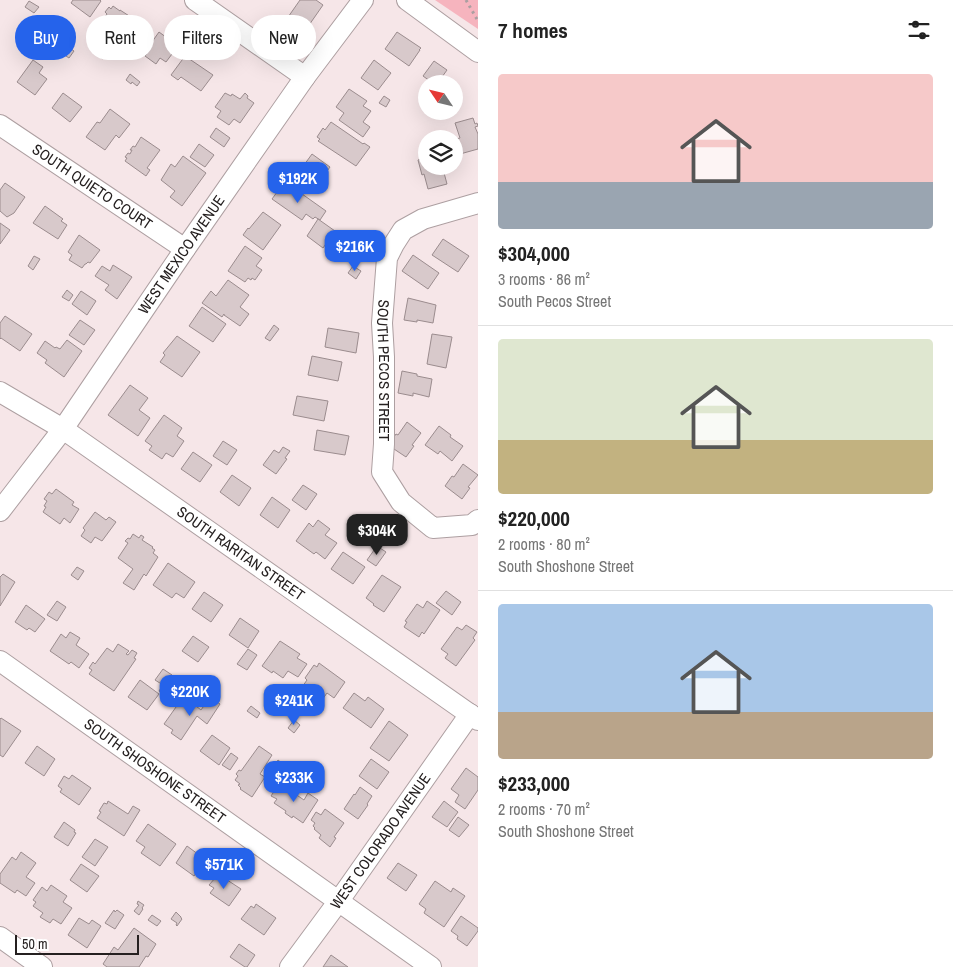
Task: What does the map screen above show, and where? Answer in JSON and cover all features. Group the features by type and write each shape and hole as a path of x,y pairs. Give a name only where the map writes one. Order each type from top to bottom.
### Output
{"street":[{"path":"194,0 305,77"},
{"name":"WEST MEXICO AVENUE","path":"0,511 63,430 185,248 305,77 363,0"},
{"path":"407,0 478,52"},
{"name":"SOUTH QUIETO COURT","path":"0,126 185,248"},
{"name":"SOUTH PECOS STREET","path":"478,203 423,219 403,230 387,258 382,323 384,444 382,472 401,502 433,528 472,525 478,520"},
{"name":"SOUTH RARITAN STREET","path":"0,392 63,430 474,717"},
{"name":"SOUTH SHOSHONE STREET","path":"0,661 431,967"},
{"name":"WEST COLORADO AVENUE","path":"290,967 474,717"},
{"path":"0,937 42,967"}],"path":[{"path":"466,0 478,21"}],"shaded area":[{"path":"435,0 478,0 478,29"}],"building":[{"path":"73,0 101,1 91,15 87,15 71,3"},
{"path":"300,0 316,0 323,5 316,15 290,15"},
{"path":"29,1 39,7 34,13 25,7"},
{"path":"113,6 128,15 106,15 105,12 109,7 111,9"},
{"path":"159,32 164,36 164,60 168,60 166,62 160,58 156,64 150,60 154,60 154,39"},
{"path":"397,32 421,48 409,66 385,49"},
{"path":"33,60 43,67 39,73 47,79 35,95 17,82"},
{"path":"182,60 191,60 213,75 201,91 181,77 178,80 171,75"},
{"path":"374,60 391,73 378,90 361,78"},
{"path":"434,61 447,70 443,75 424,75"},
{"path":"130,74 140,82 137,86 126,80"},
{"path":"349,89 367,101 363,106 371,111 363,122 370,127 363,137 339,120 344,113 336,107"},
{"path":"63,93 82,107 70,122 52,108"},
{"path":"225,93 231,96 232,94 240,99 245,93 248,96 247,98 254,103 240,123 234,119 229,125 217,117 221,111 215,107"},
{"path":"384,96 390,100 386,107 379,103"},
{"path":"110,109 130,124 119,138 116,135 105,150 86,137 97,122 100,123"},
{"path":"473,118 478,126 475,127 478,134 478,149 463,153 463,130 457,130 455,123"},
{"path":"331,122 370,147 356,166 318,141 320,139 317,137 323,128 325,130"},
{"path":"216,128 230,138 224,147 210,137"},
{"path":"141,137 160,150 147,168 150,170 146,176 125,161 127,158 125,157 128,153 130,154 132,150 130,150 133,146 135,147"},
{"path":"199,144 214,155 205,167 190,157"},
{"path":"312,154 330,167 317,185 299,172"},
{"path":"183,156 206,173 182,206 170,197 175,191 161,180 171,164 175,167"},
{"path":"424,175 445,175 447,184 428,189"},
{"path":"5,183 25,197 14,213 7,217 0,211 0,190"},
{"path":"288,184 326,211 320,220 315,217 313,219 306,214 302,220 272,199 280,188 283,190"},
{"path":"45,206 63,219 61,221 67,225 58,239 33,223"},
{"path":"263,212 281,225 263,250 243,235"},
{"path":"318,219 335,231 323,248 307,236"},
{"path":"0,223 10,230 0,244"},
{"path":"79,235 100,250 90,263 88,262 82,268 69,260 72,255 68,252"},
{"path":"443,239 469,256 458,272 432,255"},
{"path":"245,246 262,258 256,266 262,270 255,280 248,278 245,282 228,271"},
{"path":"413,255 439,273 428,289 402,271"},
{"path":"34,256 40,259 33,270 28,266"},
{"path":"113,265 132,277 117,299 105,290 109,285 95,276 102,266 110,271"},
{"path":"353,266 361,271 356,279 348,273"},
{"path":"228,280 249,295 240,307 249,314 240,326 224,314 222,317 202,303 211,291 216,296"},
{"path":"67,290 73,295 69,301 62,297"},
{"path":"81,291 96,301 87,315 72,304"},
{"path":"408,298 436,305 433,323 404,320"},
{"path":"202,307 226,324 213,342 189,326"},
{"path":"5,316 32,334 20,351 0,339 0,323"},
{"path":"80,320 95,330 84,345 69,335"},
{"path":"274,325 279,329 270,341 265,338"},
{"path":"328,328 359,333 356,353 325,347"},
{"path":"432,334 452,337 446,368 427,364"},
{"path":"177,336 200,352 182,377 160,362 165,355 163,353"},
{"path":"67,340 82,351 64,377 45,363 47,360 37,353 45,341 60,349"},
{"path":"312,356 342,362 338,381 308,375"},
{"path":"402,371 432,379 429,397 413,393 413,396 398,393"},
{"path":"130,385 148,398 139,410 150,418 138,436 108,415"},
{"path":"297,396 328,401 324,421 293,415"},
{"path":"164,415 182,428 177,436 184,441 173,457 166,453 162,459 149,450 152,446 145,441"},
{"path":"407,422 421,433 406,457 388,445"},
{"path":"439,426 463,446 452,461 440,451 438,454 425,445"},
{"path":"317,430 349,436 345,455 314,450"},
{"path":"223,441 237,450 227,465 213,456"},
{"path":"283,447 290,451 285,458 287,459 276,474 263,465 274,450 279,453"},
{"path":"193,452 212,465 200,482 181,469"},
{"path":"463,464 478,475 468,487 470,488 462,499 445,486"},
{"path":"232,475 251,488 239,506 220,492"},
{"path":"303,485 317,494 306,510 292,500"},
{"path":"56,489 74,502 72,505 79,509 70,523 64,518 60,524 43,512 47,501 44,499 49,492 52,494"},
{"path":"272,497 290,510 278,528 260,515"},
{"path":"95,512 106,520 109,517 116,522 102,541 95,537 91,543 81,536 85,530 83,528"},
{"path":"318,520 330,529 325,535 337,543 325,559 316,552 314,554 296,541 309,523 313,527"},
{"path":"133,534 139,538 141,535 144,537 142,540 153,547 155,550 153,553 158,557 134,590 123,583 133,569 118,558 128,543 125,541 128,538 130,539"},
{"path":"377,546 386,552 376,566 367,560"},
{"path":"343,552 365,567 353,584 331,569"},
{"path":"168,563 195,582 184,598 176,593 172,598 153,585"},
{"path":"77,567 84,571 78,580 71,575"},
{"path":"3,574 15,582 0,606 0,577"},
{"path":"382,575 401,587 384,612 366,598"},
{"path":"446,591 461,602 452,615 436,603"},
{"path":"204,592 223,605 211,622 192,609"},
{"path":"57,601 66,607 57,621 47,615"},
{"path":"427,601 440,610 424,634 422,632 419,637 404,627 407,622 405,621 417,604 423,608"},
{"path":"26,605 45,619 35,632 29,628 27,630 15,622"},
{"path":"240,618 259,631 248,648 229,635"},
{"path":"466,625 477,632 473,638 475,640 456,666 445,658 448,654 441,649 457,627 462,630"},
{"path":"70,632 80,638 76,645 89,654 79,668 71,662 69,664 50,651 61,634 66,638"},
{"path":"193,636 209,647 198,662 182,651"},
{"path":"280,641 300,654 297,658 307,664 298,677 288,671 283,678 262,666"},
{"path":"118,644 129,651 126,654 128,655 132,650 137,653 134,658 136,659 114,691 89,674 92,670 89,668 93,662 95,664 107,648 113,652"},
{"path":"248,649 257,655 247,670 237,664"},
{"path":"319,663 345,682 334,698 327,693 319,704 300,690 307,680 305,678 314,665 317,667"},
{"path":"163,669 172,675 170,679 179,685 170,698 159,691 163,685 155,680"},
{"path":"140,680 159,694 147,710 128,697"},
{"path":"354,693 365,701 368,697 384,709 371,728 343,708"},
{"path":"210,697 220,704 207,724 197,716 181,740 171,733 173,730 164,724 181,700 193,709 196,706 201,710"},
{"path":"251,706 260,713 257,718 247,711"},
{"path":"1,718 21,731 3,757 0,755"},
{"path":"294,720 300,725 294,733 288,728"},
{"path":"389,721 408,735 389,761 370,748"},
{"path":"212,735 230,748 219,765 200,751"},
{"path":"37,746 55,759 44,776 25,763"},
{"path":"259,746 272,755 260,774 265,777 252,797 240,789 238,785 240,784 235,780 238,776 236,774 239,770 241,771"},
{"path":"231,753 238,758 230,770 222,765"},
{"path":"371,759 389,772 377,789 359,776"},
{"path":"278,760 288,768 278,782 268,775"},
{"path":"466,768 478,777 478,790 465,809 455,802 459,795 451,789"},
{"path":"72,775 91,788 79,805 60,792 62,789 58,786 64,776 69,779"},
{"path":"279,784 304,800 308,793 318,800 303,823 293,816 292,818 285,813 286,811 274,803 277,799 271,796"},
{"path":"360,787 372,796 358,819 344,809"},
{"path":"108,801 128,814 133,806 140,810 124,836 97,818 104,803 107,804"},
{"path":"444,801 458,812 447,827 432,817"},
{"path":"325,809 344,823 334,837 336,838 330,847 319,838 321,835 314,829 315,823 311,820 316,812 321,815"},
{"path":"458,817 469,825 459,837 449,830"},
{"path":"64,822 75,830 74,832 76,833 68,846 54,837"},
{"path":"148,824 176,844 160,866 141,853 145,847 136,841"},
{"path":"95,839 108,847 95,866 82,857"},
{"path":"187,846 206,860 194,876 176,863"},
{"path":"21,852 36,863 26,877 35,883 26,896 17,890 15,893 0,883 0,874 12,857 16,860"},
{"path":"398,863 417,875 406,891 387,878"},
{"path":"81,864 99,876 87,892 70,880"},
{"path":"221,876 241,889 229,906 210,893 214,888 209,885 216,877 219,879"},
{"path":"435,881 451,892 453,888 465,896 444,927 424,913 426,909 419,904"},
{"path":"51,885 67,896 63,902 72,908 61,924 53,919 50,923 40,917 43,913 33,906 36,902 33,900 42,887 47,891"},
{"path":"138,901 144,905 139,915 134,911 139,905 137,904"},
{"path":"256,904 276,918 264,935 241,919 251,906 254,908"},
{"path":"114,910 124,915 115,929 105,923"},
{"path":"176,912 182,919 177,926 177,923 171,919"},
{"path":"152,915 161,921 157,926 148,920"},
{"path":"461,916 478,928 478,931 467,946 457,939 458,936 451,931"},
{"path":"79,918 89,924 92,920 101,926 87,948 68,935"},
{"path":"134,928 156,944 148,957 146,956 139,967 107,967 103,964 114,947 118,950"},
{"path":"239,944 255,955 247,967 230,957"},
{"path":"331,955 348,967 323,967"}]}
